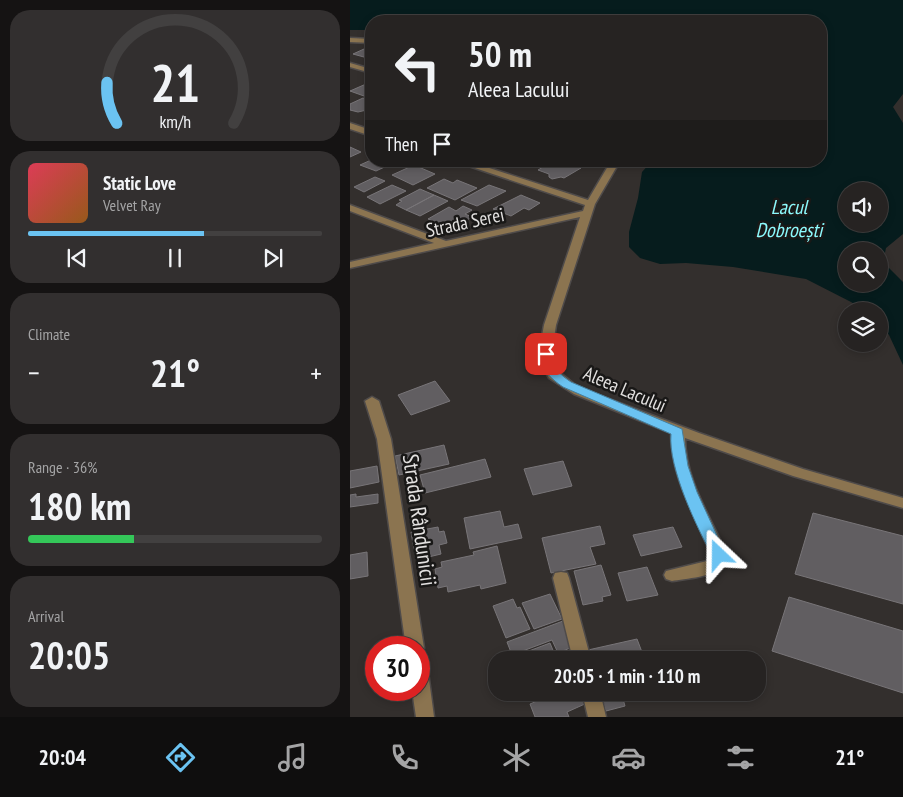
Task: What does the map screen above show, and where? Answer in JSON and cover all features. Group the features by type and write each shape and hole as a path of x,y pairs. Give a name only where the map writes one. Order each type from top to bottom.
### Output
{"street":[{"path":"350,40 365,41"},
{"path":"350,65 365,69"},
{"path":"350,126 365,131"},
{"path":"475,167 588,208"},
{"name":"Aleea Lacului","path":"612,167 588,208 546,339 547,365 555,376 567,385 678,432 793,472 903,503"},
{"path":"350,208 445,244"},
{"name":"Strada Serei","path":"350,265 445,244 588,208"},
{"name":"Strada Rândunicii","path":"372,401 384,439 413,636"},
{"path":"672,575 710,567 718,562 719,555 693,500 681,466 677,441 678,432"},
{"path":"561,578 580,651"},
{"path":"424,701 426,717"},
{"path":"593,701 597,717"}],"water":[{"name":"Lacul Dobroești","path":"350,0 903,0 903,94 893,107 903,123 903,234 888,246 888,242 838,242 838,292 888,292 888,267 903,282 903,365 888,334 888,302 851,302 806,279 733,267 686,263 660,264 640,258 629,247 629,232 638,198 642,172 647,167 827,167 827,15 365,15 365,30 350,30"}],"building":[{"path":"364,49 365,49 365,57 353,54"},
{"path":"365,84 365,96 350,91"},
{"path":"365,99 365,110 358,112 350,110 350,104"},
{"path":"350,147 361,152 350,157"},
{"path":"365,167 385,167 376,171"},
{"path":"410,167 419,167 435,174 413,185 392,175"},
{"path":"543,167 581,168 564,178 552,179 549,177 549,174 538,170"},
{"path":"375,177 385,181 364,192 354,187"},
{"path":"444,179 453,183 457,180 477,188 455,200 427,188"},
{"path":"392,185 406,191 380,204 367,197"},
{"path":"489,185 506,191 477,206 461,200"},
{"path":"420,189 434,195 406,210 396,205 402,201 399,200"},
{"path":"434,195 448,201 420,216 406,210"},
{"path":"521,195 540,203 529,210 524,208 511,216 493,209"},
{"path":"463,206 472,210 465,214 472,217 452,229 428,219 449,207 456,211"},
{"path":"435,381 450,401 411,415 398,395"},
{"path":"444,445 449,464 399,475 395,456"},
{"path":"485,459 491,477 425,493 420,475"},
{"path":"563,461 572,486 533,495 524,469"},
{"path":"377,466 379,482 350,488 350,471"},
{"path":"356,494 356,497 378,494 378,503 350,507 350,495"},
{"path":"500,511 504,527 518,524 522,538 470,549 464,518"},
{"path":"813,513 903,536 903,604 795,574"},
{"path":"600,526 605,544 590,547 596,564 551,573 542,538"},
{"path":"438,527 439,532 444,531 447,543 439,545 441,554 416,560 411,532"},
{"path":"673,527 682,547 641,556 633,535"},
{"path":"497,546 506,583 481,589 480,585 448,592 447,586 438,588 435,569 442,567 441,562 474,555 473,552"},
{"path":"367,552 368,576 350,579 350,555"},
{"path":"601,565 611,595 602,597 603,601 583,605 574,571"},
{"path":"647,567 658,595 627,601 618,573"},
{"path":"550,594 562,619 534,629 522,603"},
{"path":"789,597 903,631 903,693 772,651"},
{"path":"513,599 517,608 520,607 530,629 506,638 493,606"},
{"path":"563,621 575,646 563,651 557,651 552,640 523,651 510,651 507,642"},
{"path":"637,639 642,651 588,651"},
{"path":"550,643 553,651 529,651"},
{"path":"537,701 586,701 587,703 567,712 569,717 535,717 530,704"},
{"path":"603,701 624,701 625,706 606,711"}],"route":[{"path":"546,354 547,365 555,376 567,385 678,432 678,453 681,466 700,516 719,555"}]}
